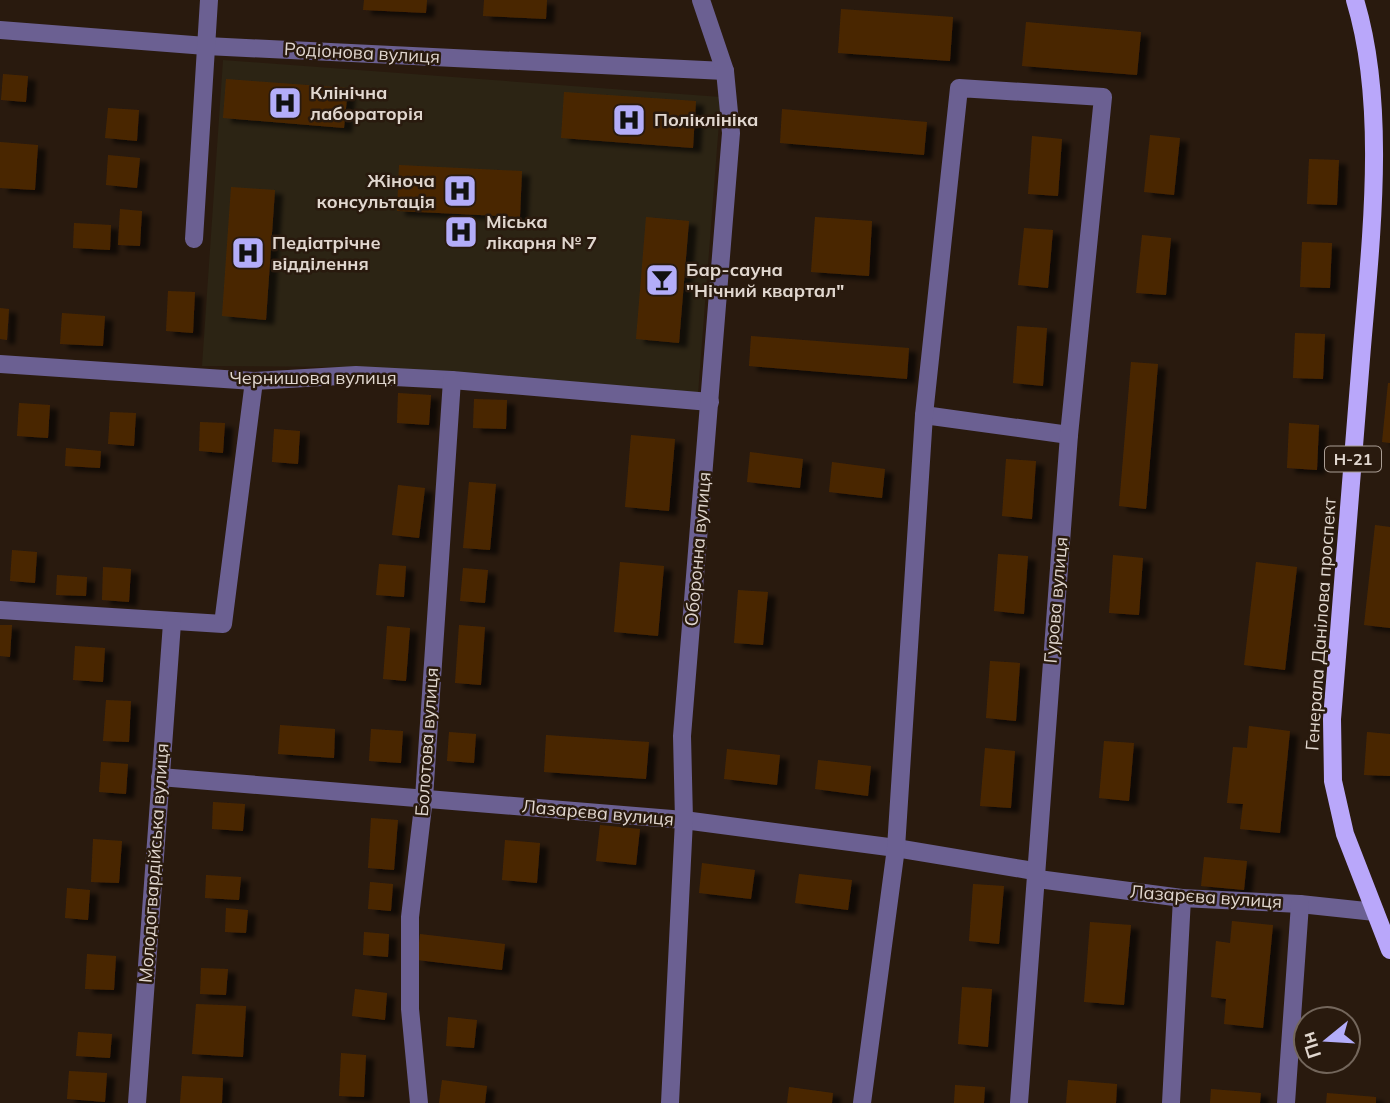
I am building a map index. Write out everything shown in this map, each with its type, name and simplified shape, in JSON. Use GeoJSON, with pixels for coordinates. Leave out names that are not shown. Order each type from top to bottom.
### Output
{"type":"FeatureCollection","features":[{"type":"Feature","properties":{"kind":"main road","name":"Генерала Данілова проспект"},"geometry":{"type":"LineString","coordinates":[[1355,0],[1366,34],[1373,121],[1370,247],[1332,719],[1333,780],[1345,834],[1390,950]]}},
{"type":"Feature","properties":{"kind":"street"},"geometry":{"type":"LineString","coordinates":[[194,239],[209,0]]}},
{"type":"Feature","properties":{"kind":"street","name":"Оборонна вулиця"},"geometry":{"type":"LineString","coordinates":[[670,1103],[684,820],[682,736],[731,133],[725,71],[701,0]]}},
{"type":"Feature","properties":{"kind":"street","name":"Родіонова вулиця"},"geometry":{"type":"LineString","coordinates":[[0,30],[206,46],[725,71]]}},
{"type":"Feature","properties":{"kind":"street","name":"Гурова вулиця"},"geometry":{"type":"LineString","coordinates":[[925,415],[959,88],[1103,97],[1069,435],[1019,1103]]}},
{"type":"Feature","properties":{"kind":"street","name":"Чернишова вулиця"},"geometry":{"type":"LineString","coordinates":[[0,364],[254,381],[356,375],[452,380],[710,402]]}},
{"type":"Feature","properties":{"kind":"street","name":"Болотова вулиця"},"geometry":{"type":"LineString","coordinates":[[419,1103],[410,1009],[410,918],[424,798],[452,380]]}},
{"type":"Feature","properties":{"kind":"street"},"geometry":{"type":"LineString","coordinates":[[0,610],[172,623],[223,624],[254,381]]}},
{"type":"Feature","properties":{"kind":"street"},"geometry":{"type":"LineString","coordinates":[[862,1103],[895,848],[925,415],[1069,435]]}},
{"type":"Feature","properties":{"kind":"street","name":"Молодогвардійська вулиця"},"geometry":{"type":"LineString","coordinates":[[137,1103],[172,623]]}},
{"type":"Feature","properties":{"kind":"street","name":"Лазарєва вулиця"},"geometry":{"type":"LineString","coordinates":[[160,777],[684,820],[895,848],[1036,875],[1182,898],[1300,904],[1375,912]]}},
{"type":"Feature","properties":{"kind":"street"},"geometry":{"type":"LineString","coordinates":[[1171,1103],[1182,898]]}},
{"type":"Feature","properties":{"kind":"street"},"geometry":{"type":"LineString","coordinates":[[1286,1103],[1300,904]]}},
{"type":"Feature","properties":{"kind":"shaded area","name":"Міська лікарня № 7"},"geometry":{"type":"Polygon","coordinates":[[[223,60],[721,97],[698,394],[349,367],[202,366],[223,60]]]}},
{"type":"Feature","properties":{"kind":"building"},"geometry":{"type":"Polygon","coordinates":[[[364,0],[427,0],[426,13],[363,10],[364,0]]]}},
{"type":"Feature","properties":{"kind":"building"},"geometry":{"type":"Polygon","coordinates":[[[484,0],[547,0],[546,19],[483,16],[484,0]]]}},
{"type":"Feature","properties":{"kind":"building"},"geometry":{"type":"Polygon","coordinates":[[[841,9],[953,17],[950,61],[838,53],[841,9]]]}},
{"type":"Feature","properties":{"kind":"building"},"geometry":{"type":"Polygon","coordinates":[[[1026,22],[1141,32],[1137,75],[1022,66],[1026,22]]]}},
{"type":"Feature","properties":{"kind":"building"},"geometry":{"type":"Polygon","coordinates":[[[3,74],[28,76],[26,102],[1,100],[3,74]]]}},
{"type":"Feature","properties":{"kind":"building","name":"Клінічна лабораторія"},"geometry":{"type":"Polygon","coordinates":[[[226,79],[348,88],[344,128],[223,118],[226,79]]]}},
{"type":"Feature","properties":{"kind":"building","name":"Поліклініка"},"geometry":{"type":"Polygon","coordinates":[[[564,92],[696,101],[693,148],[561,138],[564,92]]]}},
{"type":"Feature","properties":{"kind":"building"},"geometry":{"type":"Polygon","coordinates":[[[108,108],[139,110],[137,141],[105,138],[108,108]]]}},
{"type":"Feature","properties":{"kind":"building"},"geometry":{"type":"Polygon","coordinates":[[[782,109],[927,122],[924,155],[780,143],[782,109]]]}},
{"type":"Feature","properties":{"kind":"building"},"geometry":{"type":"Polygon","coordinates":[[[1150,135],[1180,138],[1174,195],[1144,192],[1150,135]]]}},
{"type":"Feature","properties":{"kind":"building"},"geometry":{"type":"Polygon","coordinates":[[[1032,136],[1062,139],[1058,196],[1028,194],[1032,136]]]}},
{"type":"Feature","properties":{"kind":"building"},"geometry":{"type":"Polygon","coordinates":[[[0,142],[38,145],[35,190],[0,188],[0,142]]]}},
{"type":"Feature","properties":{"kind":"building"},"geometry":{"type":"Polygon","coordinates":[[[108,155],[140,158],[137,188],[106,185],[108,155]]]}},
{"type":"Feature","properties":{"kind":"building"},"geometry":{"type":"Polygon","coordinates":[[[1309,159],[1339,160],[1337,205],[1307,204],[1309,159]]]}},
{"type":"Feature","properties":{"kind":"building","name":"Жіноча консультація"},"geometry":{"type":"Polygon","coordinates":[[[399,165],[522,171],[520,217],[397,211],[399,165]]]}},
{"type":"Feature","properties":{"kind":"building","name":"Педіатрічне відділення"},"geometry":{"type":"Polygon","coordinates":[[[231,187],[275,190],[266,320],[222,316],[231,187]]]}},
{"type":"Feature","properties":{"kind":"building"},"geometry":{"type":"Polygon","coordinates":[[[120,209],[142,211],[140,246],[118,245],[120,209]]]}},
{"type":"Feature","properties":{"kind":"building","name":"Бар-сауна \"Нічний квартал\""},"geometry":{"type":"Polygon","coordinates":[[[646,217],[689,221],[679,343],[636,339],[646,217]]]}},
{"type":"Feature","properties":{"kind":"building"},"geometry":{"type":"Polygon","coordinates":[[[815,217],[872,221],[869,276],[811,272],[815,217]]]}},
{"type":"Feature","properties":{"kind":"building"},"geometry":{"type":"Polygon","coordinates":[[[74,223],[111,225],[110,250],[73,248],[74,223]]]}},
{"type":"Feature","properties":{"kind":"building"},"geometry":{"type":"Polygon","coordinates":[[[1024,228],[1053,230],[1048,288],[1018,285],[1024,228]]]}},
{"type":"Feature","properties":{"kind":"building"},"geometry":{"type":"Polygon","coordinates":[[[1142,235],[1171,238],[1166,295],[1136,293],[1142,235]]]}},
{"type":"Feature","properties":{"kind":"building"},"geometry":{"type":"Polygon","coordinates":[[[1302,242],[1332,243],[1330,288],[1300,287],[1302,242]]]}},
{"type":"Feature","properties":{"kind":"building"},"geometry":{"type":"Polygon","coordinates":[[[168,291],[195,292],[193,333],[166,331],[168,291]]]}},
{"type":"Feature","properties":{"kind":"building"},"geometry":{"type":"Polygon","coordinates":[[[0,308],[9,309],[7,340],[0,339],[0,308]]]}},
{"type":"Feature","properties":{"kind":"building"},"geometry":{"type":"Polygon","coordinates":[[[62,313],[105,316],[103,346],[60,344],[62,313]]]}},
{"type":"Feature","properties":{"kind":"building"},"geometry":{"type":"Polygon","coordinates":[[[1017,326],[1047,328],[1043,386],[1013,383],[1017,326]]]}},
{"type":"Feature","properties":{"kind":"building"},"geometry":{"type":"Polygon","coordinates":[[[1295,333],[1325,334],[1323,379],[1293,378],[1295,333]]]}},
{"type":"Feature","properties":{"kind":"building"},"geometry":{"type":"Polygon","coordinates":[[[751,336],[909,348],[907,379],[749,366],[751,336]]]}},
{"type":"Feature","properties":{"kind":"building"},"geometry":{"type":"Polygon","coordinates":[[[1131,362],[1158,364],[1146,509],[1119,506],[1131,362]]]}},
{"type":"Feature","properties":{"kind":"building"},"geometry":{"type":"Polygon","coordinates":[[[1390,383],[1390,443],[1382,442],[1390,383]]]}},
{"type":"Feature","properties":{"kind":"building"},"geometry":{"type":"Polygon","coordinates":[[[398,393],[431,395],[429,425],[397,423],[398,393]]]}},
{"type":"Feature","properties":{"kind":"building"},"geometry":{"type":"Polygon","coordinates":[[[474,399],[507,400],[506,429],[473,428],[474,399]]]}},
{"type":"Feature","properties":{"kind":"building"},"geometry":{"type":"Polygon","coordinates":[[[19,403],[50,405],[48,438],[17,436],[19,403]]]}},
{"type":"Feature","properties":{"kind":"building"},"geometry":{"type":"Polygon","coordinates":[[[110,412],[136,413],[134,446],[108,444],[110,412]]]}},
{"type":"Feature","properties":{"kind":"building"},"geometry":{"type":"Polygon","coordinates":[[[200,422],[225,423],[223,453],[199,451],[200,422]]]}},
{"type":"Feature","properties":{"kind":"building"},"geometry":{"type":"Polygon","coordinates":[[[1289,423],[1319,425],[1317,470],[1287,468],[1289,423]]]}},
{"type":"Feature","properties":{"kind":"building"},"geometry":{"type":"Polygon","coordinates":[[[274,429],[300,431],[298,464],[272,462],[274,429]]]}},
{"type":"Feature","properties":{"kind":"building"},"geometry":{"type":"Polygon","coordinates":[[[631,435],[675,439],[669,511],[625,507],[631,435]]]}},
{"type":"Feature","properties":{"kind":"building"},"geometry":{"type":"Polygon","coordinates":[[[66,448],[101,451],[100,468],[65,466],[66,448]]]}},
{"type":"Feature","properties":{"kind":"building"},"geometry":{"type":"Polygon","coordinates":[[[750,452],[803,459],[800,488],[747,482],[750,452]]]}},
{"type":"Feature","properties":{"kind":"building"},"geometry":{"type":"Polygon","coordinates":[[[1006,459],[1036,461],[1032,519],[1002,516],[1006,459]]]}},
{"type":"Feature","properties":{"kind":"building"},"geometry":{"type":"Polygon","coordinates":[[[832,462],[885,469],[882,498],[829,492],[832,462]]]}},
{"type":"Feature","properties":{"kind":"building"},"geometry":{"type":"Polygon","coordinates":[[[469,482],[496,484],[490,550],[463,548],[469,482]]]}},
{"type":"Feature","properties":{"kind":"building"},"geometry":{"type":"Polygon","coordinates":[[[398,485],[425,488],[419,538],[392,535],[398,485]]]}},
{"type":"Feature","properties":{"kind":"building"},"geometry":{"type":"Polygon","coordinates":[[[1375,525],[1390,527],[1390,628],[1364,625],[1375,525]]]}},
{"type":"Feature","properties":{"kind":"building"},"geometry":{"type":"Polygon","coordinates":[[[12,550],[37,552],[35,583],[10,581],[12,550]]]}},
{"type":"Feature","properties":{"kind":"building"},"geometry":{"type":"Polygon","coordinates":[[[998,554],[1028,556],[1024,614],[994,611],[998,554]]]}},
{"type":"Feature","properties":{"kind":"building"},"geometry":{"type":"Polygon","coordinates":[[[1113,555],[1143,558],[1139,615],[1109,613],[1113,555]]]}},
{"type":"Feature","properties":{"kind":"building"},"geometry":{"type":"Polygon","coordinates":[[[620,562],[664,566],[658,636],[614,632],[620,562]]]}},
{"type":"Feature","properties":{"kind":"building"},"geometry":{"type":"Polygon","coordinates":[[[1256,562],[1297,567],[1285,670],[1244,665],[1256,562]]]}},
{"type":"Feature","properties":{"kind":"building"},"geometry":{"type":"Polygon","coordinates":[[[379,564],[406,566],[404,597],[376,595],[379,564]]]}},
{"type":"Feature","properties":{"kind":"building"},"geometry":{"type":"Polygon","coordinates":[[[103,567],[131,569],[129,602],[102,600],[103,567]]]}},
{"type":"Feature","properties":{"kind":"building"},"geometry":{"type":"Polygon","coordinates":[[[463,568],[488,570],[485,603],[460,601],[463,568]]]}},
{"type":"Feature","properties":{"kind":"building"},"geometry":{"type":"Polygon","coordinates":[[[57,575],[87,577],[86,596],[56,595],[57,575]]]}},
{"type":"Feature","properties":{"kind":"building"},"geometry":{"type":"Polygon","coordinates":[[[738,590],[768,592],[763,645],[734,643],[738,590]]]}},
{"type":"Feature","properties":{"kind":"building"},"geometry":{"type":"Polygon","coordinates":[[[0,625],[12,625],[10,657],[0,656],[0,625]]]}},
{"type":"Feature","properties":{"kind":"building"},"geometry":{"type":"Polygon","coordinates":[[[459,625],[485,627],[481,685],[455,683],[459,625]]]}},
{"type":"Feature","properties":{"kind":"building"},"geometry":{"type":"Polygon","coordinates":[[[387,626],[410,628],[406,681],[383,679],[387,626]]]}},
{"type":"Feature","properties":{"kind":"building"},"geometry":{"type":"Polygon","coordinates":[[[75,646],[105,648],[103,682],[73,680],[75,646]]]}},
{"type":"Feature","properties":{"kind":"building"},"geometry":{"type":"Polygon","coordinates":[[[990,661],[1020,663],[1016,721],[986,718],[990,661]]]}},
{"type":"Feature","properties":{"kind":"building"},"geometry":{"type":"Polygon","coordinates":[[[106,700],[131,701],[129,742],[103,741],[106,700]]]}},
{"type":"Feature","properties":{"kind":"building"},"geometry":{"type":"Polygon","coordinates":[[[280,725],[335,729],[334,758],[278,754],[280,725]]]}},
{"type":"Feature","properties":{"kind":"building"},"geometry":{"type":"Polygon","coordinates":[[[1249,726],[1290,731],[1280,833],[1240,829],[1243,804],[1227,803],[1233,747],[1247,748],[1249,726]]]}},
{"type":"Feature","properties":{"kind":"building"},"geometry":{"type":"Polygon","coordinates":[[[371,729],[403,731],[401,763],[369,761],[371,729]]]}},
{"type":"Feature","properties":{"kind":"building"},"geometry":{"type":"Polygon","coordinates":[[[449,732],[476,734],[474,763],[447,761],[449,732]]]}},
{"type":"Feature","properties":{"kind":"building"},"geometry":{"type":"Polygon","coordinates":[[[1367,732],[1390,734],[1390,776],[1364,775],[1367,732]]]}},
{"type":"Feature","properties":{"kind":"building"},"geometry":{"type":"Polygon","coordinates":[[[546,735],[649,742],[646,779],[544,772],[546,735]]]}},
{"type":"Feature","properties":{"kind":"building"},"geometry":{"type":"Polygon","coordinates":[[[1104,741],[1134,743],[1129,801],[1099,798],[1104,741]]]}},
{"type":"Feature","properties":{"kind":"building"},"geometry":{"type":"Polygon","coordinates":[[[985,748],[1015,751],[1011,808],[980,806],[985,748]]]}},
{"type":"Feature","properties":{"kind":"building"},"geometry":{"type":"Polygon","coordinates":[[[727,749],[780,755],[777,785],[724,779],[727,749]]]}},
{"type":"Feature","properties":{"kind":"building"},"geometry":{"type":"Polygon","coordinates":[[[818,760],[871,766],[868,796],[815,789],[818,760]]]}},
{"type":"Feature","properties":{"kind":"building"},"geometry":{"type":"Polygon","coordinates":[[[101,762],[128,764],[126,794],[99,792],[101,762]]]}},
{"type":"Feature","properties":{"kind":"building"},"geometry":{"type":"Polygon","coordinates":[[[213,802],[245,804],[243,831],[212,829],[213,802]]]}},
{"type":"Feature","properties":{"kind":"building"},"geometry":{"type":"Polygon","coordinates":[[[371,818],[398,820],[394,870],[368,868],[371,818]]]}},
{"type":"Feature","properties":{"kind":"building"},"geometry":{"type":"Polygon","coordinates":[[[600,825],[640,829],[636,865],[596,861],[600,825]]]}},
{"type":"Feature","properties":{"kind":"building"},"geometry":{"type":"Polygon","coordinates":[[[93,839],[122,841],[119,883],[91,882],[93,839]]]}},
{"type":"Feature","properties":{"kind":"building"},"geometry":{"type":"Polygon","coordinates":[[[505,840],[540,843],[537,883],[502,880],[505,840]]]}},
{"type":"Feature","properties":{"kind":"building"},"geometry":{"type":"Polygon","coordinates":[[[1204,857],[1247,861],[1244,890],[1201,886],[1204,857]]]}},
{"type":"Feature","properties":{"kind":"building"},"geometry":{"type":"Polygon","coordinates":[[[702,863],[755,870],[751,899],[699,893],[702,863]]]}},
{"type":"Feature","properties":{"kind":"building"},"geometry":{"type":"Polygon","coordinates":[[[799,874],[852,880],[848,910],[795,903],[799,874]]]}},
{"type":"Feature","properties":{"kind":"building"},"geometry":{"type":"Polygon","coordinates":[[[206,875],[241,877],[239,900],[205,898],[206,875]]]}},
{"type":"Feature","properties":{"kind":"building"},"geometry":{"type":"Polygon","coordinates":[[[370,882],[393,884],[391,911],[368,909],[370,882]]]}},
{"type":"Feature","properties":{"kind":"building"},"geometry":{"type":"Polygon","coordinates":[[[973,884],[1004,886],[999,944],[969,941],[973,884]]]}},
{"type":"Feature","properties":{"kind":"building"},"geometry":{"type":"Polygon","coordinates":[[[67,888],[90,890],[88,920],[65,918],[67,888]]]}},
{"type":"Feature","properties":{"kind":"building"},"geometry":{"type":"Polygon","coordinates":[[[226,908],[248,910],[246,933],[225,932],[226,908]]]}},
{"type":"Feature","properties":{"kind":"building"},"geometry":{"type":"Polygon","coordinates":[[[1232,921],[1273,925],[1263,1028],[1224,1024],[1226,999],[1211,997],[1216,941],[1230,943],[1232,921]]]}},
{"type":"Feature","properties":{"kind":"building"},"geometry":{"type":"Polygon","coordinates":[[[1090,922],[1131,925],[1124,1005],[1084,1002],[1090,922]]]}},
{"type":"Feature","properties":{"kind":"building"},"geometry":{"type":"Polygon","coordinates":[[[364,932],[389,934],[388,957],[363,955],[364,932]]]}},
{"type":"Feature","properties":{"kind":"building"},"geometry":{"type":"Polygon","coordinates":[[[420,934],[505,944],[502,970],[417,960],[420,934]]]}},
{"type":"Feature","properties":{"kind":"building"},"geometry":{"type":"Polygon","coordinates":[[[87,954],[116,956],[114,990],[85,989],[87,954]]]}},
{"type":"Feature","properties":{"kind":"building"},"geometry":{"type":"Polygon","coordinates":[[[201,968],[228,969],[226,995],[200,994],[201,968]]]}},
{"type":"Feature","properties":{"kind":"building"},"geometry":{"type":"Polygon","coordinates":[[[962,987],[992,989],[988,1047],[958,1044],[962,987]]]}},
{"type":"Feature","properties":{"kind":"building"},"geometry":{"type":"Polygon","coordinates":[[[355,989],[387,993],[385,1020],[352,1016],[355,989]]]}},
{"type":"Feature","properties":{"kind":"building"},"geometry":{"type":"Polygon","coordinates":[[[196,1004],[246,1006],[243,1057],[192,1054],[196,1004]]]}},
{"type":"Feature","properties":{"kind":"building"},"geometry":{"type":"Polygon","coordinates":[[[448,1017],[477,1020],[474,1048],[446,1046],[448,1017]]]}},
{"type":"Feature","properties":{"kind":"building"},"geometry":{"type":"Polygon","coordinates":[[[78,1032],[112,1034],[110,1058],[76,1056],[78,1032]]]}},
{"type":"Feature","properties":{"kind":"building"},"geometry":{"type":"Polygon","coordinates":[[[341,1053],[366,1055],[364,1097],[339,1096],[341,1053]]]}},
{"type":"Feature","properties":{"kind":"building"},"geometry":{"type":"Polygon","coordinates":[[[69,1071],[107,1073],[105,1102],[67,1099],[69,1071]]]}},
{"type":"Feature","properties":{"kind":"building"},"geometry":{"type":"Polygon","coordinates":[[[182,1076],[223,1078],[222,1103],[180,1103],[182,1076]]]}},
{"type":"Feature","properties":{"kind":"building"},"geometry":{"type":"Polygon","coordinates":[[[442,1080],[487,1086],[485,1103],[439,1103],[442,1080]]]}},
{"type":"Feature","properties":{"kind":"building"},"geometry":{"type":"Polygon","coordinates":[[[1068,1080],[1117,1084],[1116,1103],[1066,1103],[1068,1080]]]}},
{"type":"Feature","properties":{"kind":"building"},"geometry":{"type":"Polygon","coordinates":[[[955,1085],[985,1087],[984,1103],[954,1103],[955,1085]]]}},
{"type":"Feature","properties":{"kind":"building"},"geometry":{"type":"Polygon","coordinates":[[[789,1087],[833,1093],[832,1103],[787,1103],[789,1087]]]}},
{"type":"Feature","properties":{"kind":"building"},"geometry":{"type":"Polygon","coordinates":[[[1211,1089],[1261,1093],[1260,1103],[1210,1103],[1211,1089]]]}},
{"type":"Feature","properties":{"kind":"building"},"geometry":{"type":"Polygon","coordinates":[[[1327,1093],[1376,1097],[1376,1103],[1326,1103],[1327,1093]]]}},
{"type":"Feature","properties":{"kind":"place","name":"Клінічна лабораторія"},"geometry":{"type":"Point","coordinates":[285,103]}},
{"type":"Feature","properties":{"kind":"place","name":"Поліклініка"},"geometry":{"type":"Point","coordinates":[629,120]}},
{"type":"Feature","properties":{"kind":"place","name":"Жіноча консультація"},"geometry":{"type":"Point","coordinates":[460,191]}},
{"type":"Feature","properties":{"kind":"place","name":"Міська лікарня № 7"},"geometry":{"type":"Point","coordinates":[461,232]}},
{"type":"Feature","properties":{"kind":"place","name":"Педіатрічне відділення"},"geometry":{"type":"Point","coordinates":[248,253]}},
{"type":"Feature","properties":{"kind":"place","name":"Бар-сауна \"Нічний квартал\""},"geometry":{"type":"Point","coordinates":[662,280]}}]}
